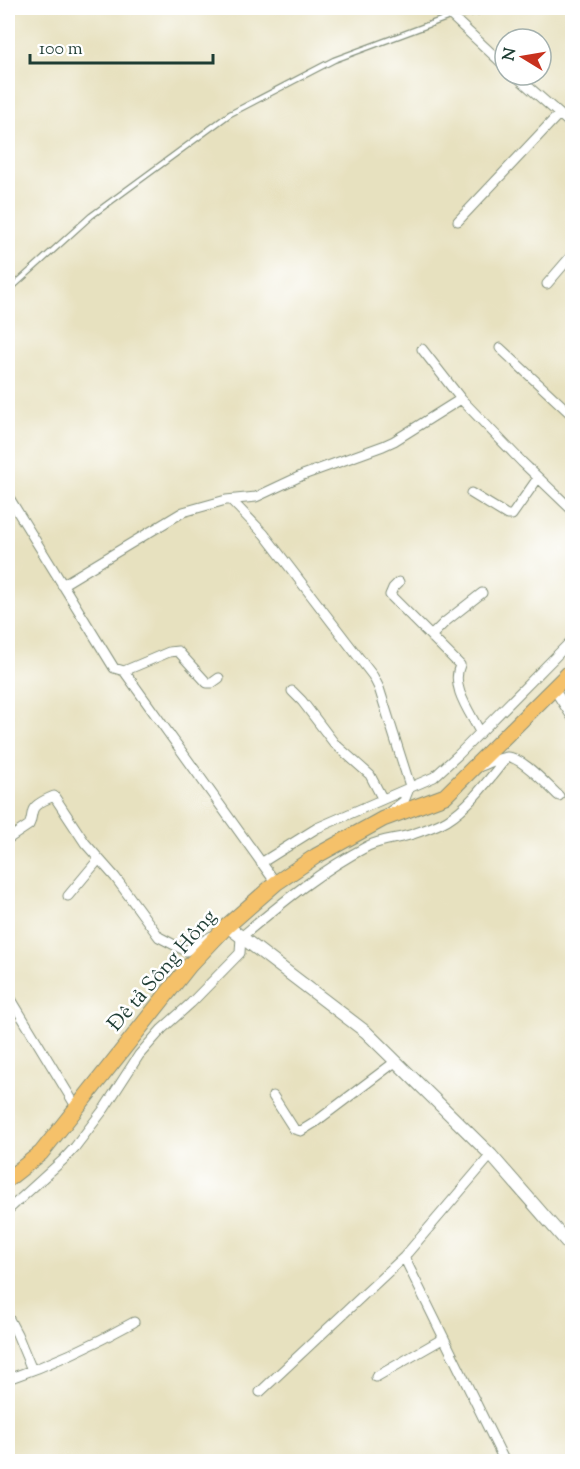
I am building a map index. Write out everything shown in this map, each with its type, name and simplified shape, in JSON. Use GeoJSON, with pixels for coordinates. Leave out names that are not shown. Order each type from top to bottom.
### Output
{"type":"FeatureCollection","features":[{"type":"Feature","properties":{"kind":"main road","name":"Đê tả Sông Hồng"},"geometry":{"type":"LineString","coordinates":[[8,1179],[41,1154],[189,966],[227,926],[276,883],[335,845],[383,819],[445,796],[573,670]]}},
{"type":"Feature","properties":{"kind":"street"},"geometry":{"type":"LineString","coordinates":[[443,8],[493,55]]}},
{"type":"Feature","properties":{"kind":"street"},"geometry":{"type":"LineString","coordinates":[[529,87],[573,125]]}},
{"type":"Feature","properties":{"kind":"street"},"geometry":{"type":"LineString","coordinates":[[458,220],[559,114]]}},
{"type":"Feature","properties":{"kind":"street"},"geometry":{"type":"LineString","coordinates":[[547,284],[573,255]]}},
{"type":"Feature","properties":{"kind":"street"},"geometry":{"type":"LineString","coordinates":[[500,348],[573,415]]}},
{"type":"Feature","properties":{"kind":"street"},"geometry":{"type":"LineString","coordinates":[[422,349],[461,399],[538,478],[573,510]]}},
{"type":"Feature","properties":{"kind":"street"},"geometry":{"type":"LineString","coordinates":[[62,585],[183,512],[231,500],[256,497],[303,475],[394,441],[461,399]]}},
{"type":"Feature","properties":{"kind":"street"},"geometry":{"type":"LineString","coordinates":[[471,493],[507,515],[512,515],[538,478]]}},
{"type":"Feature","properties":{"kind":"street"},"geometry":{"type":"LineString","coordinates":[[8,496],[114,668],[124,671],[276,883]]}},
{"type":"Feature","properties":{"kind":"street"},"geometry":{"type":"LineString","coordinates":[[231,500],[264,534],[373,676],[385,705],[410,786],[404,801],[383,819]]}},
{"type":"Feature","properties":{"kind":"street"},"geometry":{"type":"LineString","coordinates":[[399,582],[393,588],[390,596],[460,664],[456,672],[457,682],[480,732]]}},
{"type":"Feature","properties":{"kind":"street"},"geometry":{"type":"LineString","coordinates":[[431,636],[482,593]]}},
{"type":"Feature","properties":{"kind":"street"},"geometry":{"type":"LineString","coordinates":[[261,863],[317,828],[434,777],[573,640]]}},
{"type":"Feature","properties":{"kind":"street"},"geometry":{"type":"LineString","coordinates":[[124,671],[169,652],[178,651],[207,683],[212,683],[219,678]]}},
{"type":"Feature","properties":{"kind":"street"},"geometry":{"type":"LineString","coordinates":[[554,689],[573,717]]}},
{"type":"Feature","properties":{"kind":"street"},"geometry":{"type":"LineString","coordinates":[[292,691],[302,700],[334,743],[370,776],[382,798]]}},
{"type":"Feature","properties":{"kind":"street"},"geometry":{"type":"LineString","coordinates":[[471,770],[507,757],[516,758],[559,796]]}},
{"type":"Feature","properties":{"kind":"street"},"geometry":{"type":"LineString","coordinates":[[335,845],[369,845],[410,835],[445,821],[476,794],[507,757]]}},
{"type":"Feature","properties":{"kind":"street"},"geometry":{"type":"LineString","coordinates":[[8,839],[29,825],[36,806],[54,796],[85,843],[134,901],[159,937],[186,951],[227,926],[242,937],[366,1032],[491,1155],[571,1245]]}},
{"type":"Feature","properties":{"kind":"street"},"geometry":{"type":"LineString","coordinates":[[8,1210],[75,1147],[104,1109],[139,1055],[162,1029],[240,953],[242,937],[320,873],[369,845]]}},
{"type":"Feature","properties":{"kind":"street"},"geometry":{"type":"LineString","coordinates":[[68,896],[99,859]]}},
{"type":"Feature","properties":{"kind":"street"},"geometry":{"type":"LineString","coordinates":[[8,994],[77,1108]]}},
{"type":"Feature","properties":{"kind":"street"},"geometry":{"type":"LineString","coordinates":[[273,1096],[294,1129],[301,1131],[395,1062]]}},
{"type":"Feature","properties":{"kind":"street"},"geometry":{"type":"LineString","coordinates":[[260,1392],[404,1257],[491,1155]]}},
{"type":"Feature","properties":{"kind":"street"},"geometry":{"type":"LineString","coordinates":[[404,1257],[505,1461]]}},
{"type":"Feature","properties":{"kind":"street"},"geometry":{"type":"LineString","coordinates":[[8,1317],[32,1371]]}},
{"type":"Feature","properties":{"kind":"street"},"geometry":{"type":"LineString","coordinates":[[8,1379],[79,1351],[134,1323]]}},
{"type":"Feature","properties":{"kind":"street"},"geometry":{"type":"LineString","coordinates":[[376,1377],[444,1338]]}},
{"type":"Feature","properties":{"kind":"lane"},"geometry":{"type":"LineString","coordinates":[[8,291],[91,216],[230,114],[334,60],[452,16],[501,8]]}}]}
